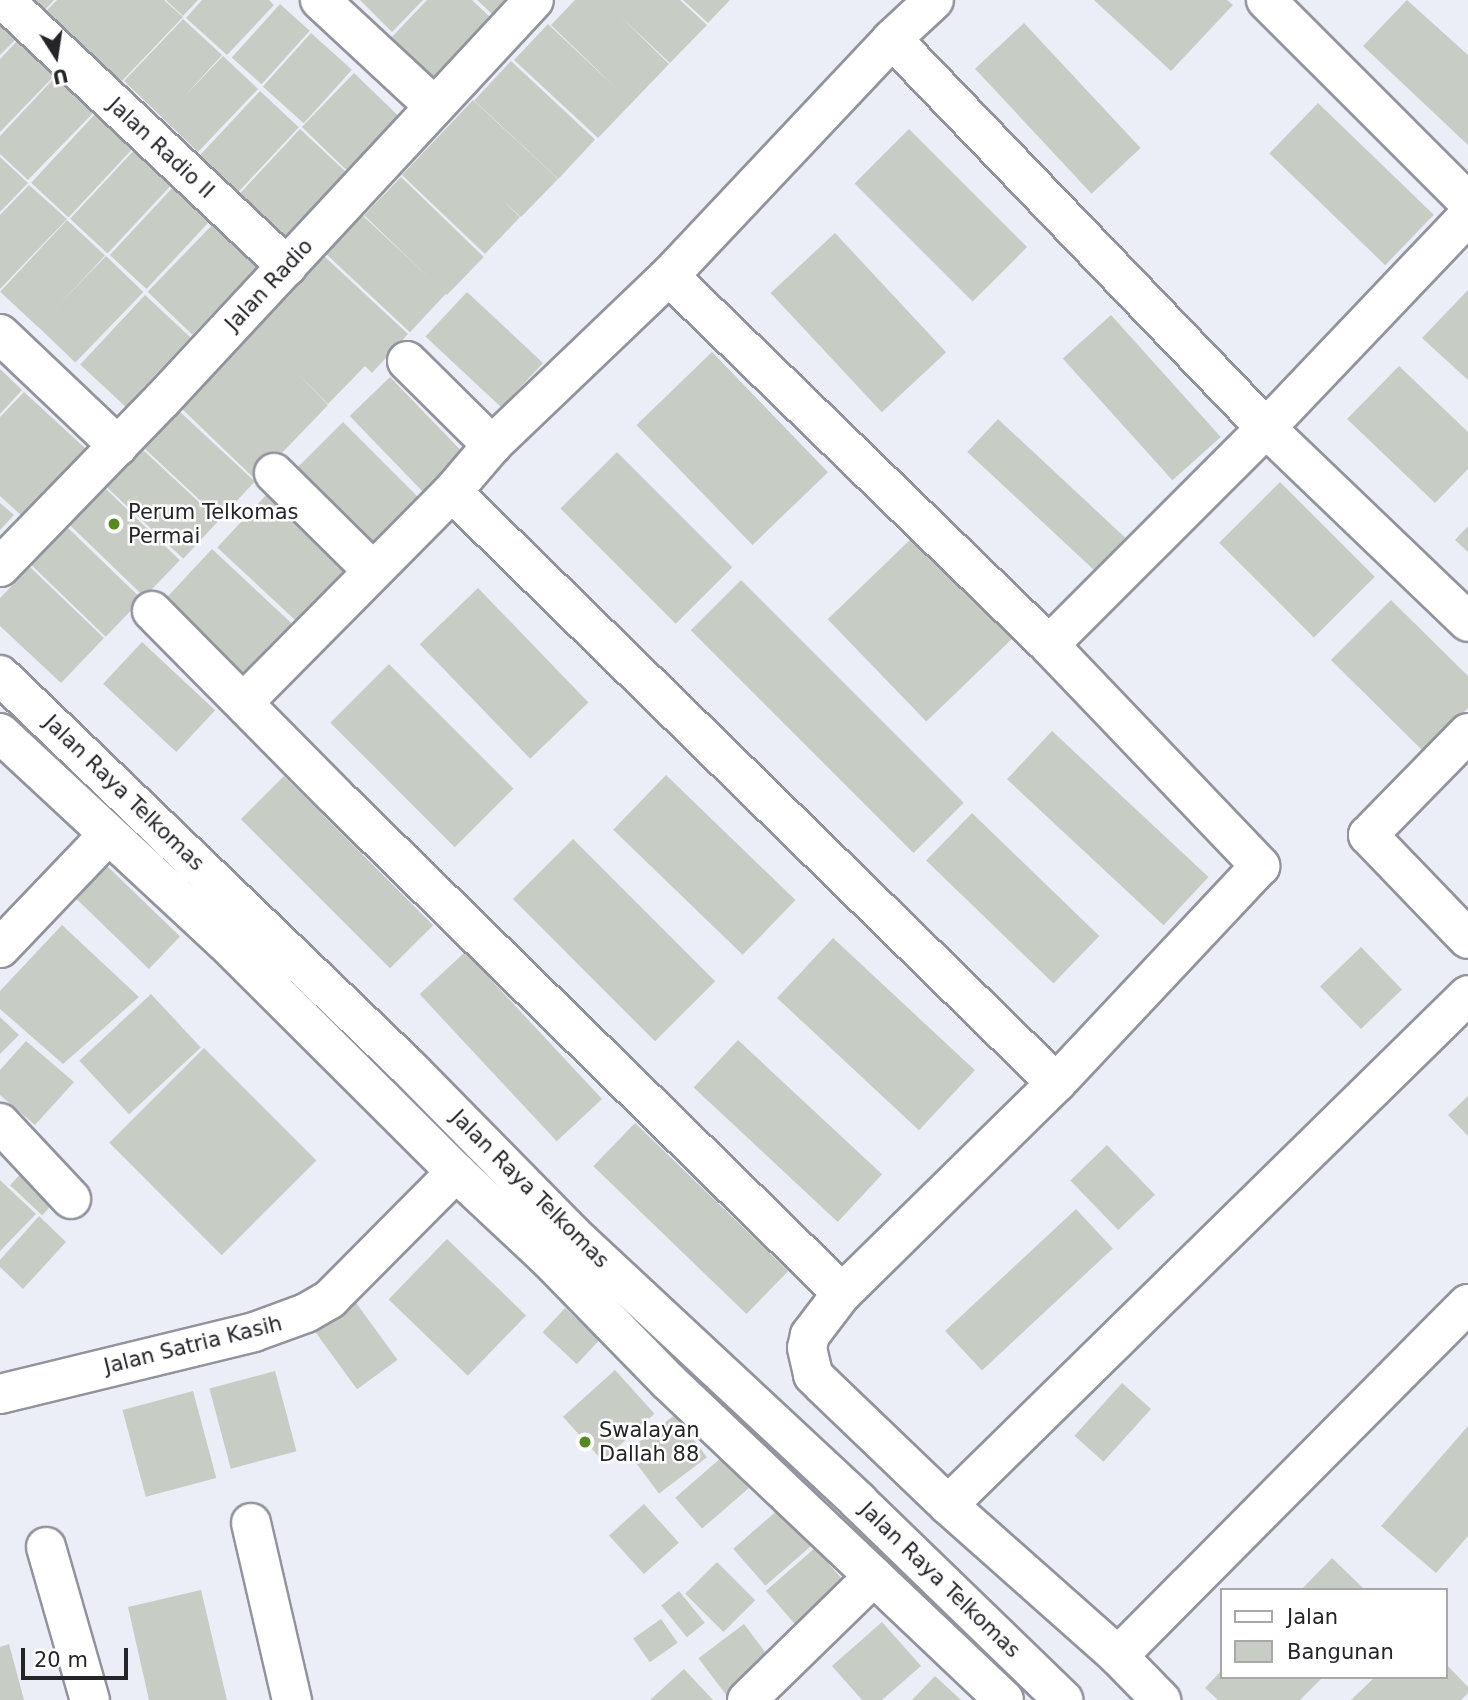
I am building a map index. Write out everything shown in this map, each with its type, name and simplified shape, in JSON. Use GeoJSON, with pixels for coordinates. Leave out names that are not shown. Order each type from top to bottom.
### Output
{"type":"FeatureCollection","features":[{"type":"Feature","properties":{"kind":"street","name":"Jalan Radio II"},"geometry":{"type":"LineString","coordinates":[[4,0],[287,267]]}},
{"type":"Feature","properties":{"kind":"street"},"geometry":{"type":"LineString","coordinates":[[320,0],[434,106]]}},
{"type":"Feature","properties":{"kind":"street","name":"Jalan Radio"},"geometry":{"type":"LineString","coordinates":[[0,567],[287,267],[534,0]]}},
{"type":"Feature","properties":{"kind":"street"},"geometry":{"type":"LineString","coordinates":[[243,702],[372,570],[453,492],[492,445],[669,276],[892,39],[934,0]]}},
{"type":"Feature","properties":{"kind":"street"},"geometry":{"type":"LineString","coordinates":[[1266,0],[1468,202]]}},
{"type":"Feature","properties":{"kind":"street"},"geometry":{"type":"LineString","coordinates":[[892,39],[1266,428],[1468,622]]}},
{"type":"Feature","properties":{"kind":"street"},"geometry":{"type":"LineString","coordinates":[[1049,645],[1266,428],[1468,216]]}},
{"type":"Feature","properties":{"kind":"street"},"geometry":{"type":"LineString","coordinates":[[669,276],[1049,645],[1260,866],[1056,1083],[842,1293],[810,1335],[807,1348],[813,1375],[948,1505],[1118,1656],[1161,1700]]}},
{"type":"Feature","properties":{"kind":"street"},"geometry":{"type":"LineString","coordinates":[[0,334],[118,446]]}},
{"type":"Feature","properties":{"kind":"street"},"geometry":{"type":"LineString","coordinates":[[407,361],[492,445]]}},
{"type":"Feature","properties":{"kind":"street"},"geometry":{"type":"LineString","coordinates":[[274,473],[372,570]]}},
{"type":"Feature","properties":{"kind":"street"},"geometry":{"type":"LineString","coordinates":[[453,492],[1056,1083]]}},
{"type":"Feature","properties":{"kind":"street"},"geometry":{"type":"LineString","coordinates":[[152,611],[842,1293]]}},
{"type":"Feature","properties":{"kind":"street","name":"Jalan Raya Telkomas"},"geometry":{"type":"LineString","coordinates":[[0,675],[411,1069],[559,1245],[668,1381],[1004,1700]]}},
{"type":"Feature","properties":{"kind":"street","name":"Jalan Raya Telkomas"},"geometry":{"type":"LineString","coordinates":[[0,733],[225,942],[456,1172],[559,1245],[858,1501],[1063,1700]]}},
{"type":"Feature","properties":{"kind":"street"},"geometry":{"type":"LineString","coordinates":[[1468,733],[1368,835],[1468,939]]}},
{"type":"Feature","properties":{"kind":"street"},"geometry":{"type":"LineString","coordinates":[[0,948],[108,835]]}},
{"type":"Feature","properties":{"kind":"street"},"geometry":{"type":"LineString","coordinates":[[225,942],[252,915]]}},
{"type":"Feature","properties":{"kind":"street"},"geometry":{"type":"LineString","coordinates":[[948,1505],[1468,995]]}},
{"type":"Feature","properties":{"kind":"street"},"geometry":{"type":"LineString","coordinates":[[0,1123],[71,1199]]}},
{"type":"Feature","properties":{"kind":"street","name":"Jalan Satria Kasih"},"geometry":{"type":"LineString","coordinates":[[0,1394],[254,1332],[306,1313],[330,1299],[456,1172]]}},
{"type":"Feature","properties":{"kind":"street"},"geometry":{"type":"LineString","coordinates":[[1118,1656],[1468,1304]]}},
{"type":"Feature","properties":{"kind":"street"},"geometry":{"type":"LineString","coordinates":[[251,1523],[292,1700]]}},
{"type":"Feature","properties":{"kind":"street"},"geometry":{"type":"LineString","coordinates":[[46,1547],[90,1700]]}},
{"type":"Feature","properties":{"kind":"street"},"geometry":{"type":"LineString","coordinates":[[747,1700],[874,1576]]}},
{"type":"Feature","properties":{"kind":"building"},"geometry":{"type":"Polygon","coordinates":[[[32,0],[54,0],[44,11],[32,0]]]}},
{"type":"Feature","properties":{"kind":"building"},"geometry":{"type":"Polygon","coordinates":[[[57,0],[164,0],[183,17],[122,81],[45,12],[57,0]]]}},
{"type":"Feature","properties":{"kind":"building"},"geometry":{"type":"Polygon","coordinates":[[[166,0],[198,0],[183,16],[166,0]]]}},
{"type":"Feature","properties":{"kind":"building"},"geometry":{"type":"Polygon","coordinates":[[[202,0],[269,0],[274,5],[227,55],[186,18],[202,0]]]}},
{"type":"Feature","properties":{"kind":"building"},"geometry":{"type":"Polygon","coordinates":[[[360,0],[423,0],[392,32],[360,0]]]}},
{"type":"Feature","properties":{"kind":"building"},"geometry":{"type":"Polygon","coordinates":[[[427,0],[472,0],[490,17],[433,77],[391,38],[427,0]]]}},
{"type":"Feature","properties":{"kind":"building"},"geometry":{"type":"Polygon","coordinates":[[[477,0],[507,0],[493,15],[477,0]]]}},
{"type":"Feature","properties":{"kind":"building"},"geometry":{"type":"Polygon","coordinates":[[[575,0],[680,0],[707,25],[670,63],[620,16],[669,64],[598,138],[514,60],[548,24],[618,90],[551,25],[575,0]]]}},
{"type":"Feature","properties":{"kind":"building"},"geometry":{"type":"Polygon","coordinates":[[[683,0],[730,0],[708,23],[683,0]]]}},
{"type":"Feature","properties":{"kind":"building"},"geometry":{"type":"Polygon","coordinates":[[[1094,0],[1227,0],[1233,5],[1171,71],[1094,0]]]}},
{"type":"Feature","properties":{"kind":"building"},"geometry":{"type":"Polygon","coordinates":[[[1407,0],[1468,55],[1468,145],[1363,46],[1407,0]]]}},
{"type":"Feature","properties":{"kind":"building"},"geometry":{"type":"Polygon","coordinates":[[[280,4],[310,31],[262,84],[232,58],[280,4]]]}},
{"type":"Feature","properties":{"kind":"building"},"geometry":{"type":"Polygon","coordinates":[[[183,19],[222,55],[182,99],[223,56],[258,89],[198,152],[124,81],[183,19]]]}},
{"type":"Feature","properties":{"kind":"building"},"geometry":{"type":"Polygon","coordinates":[[[0,22],[17,38],[0,55],[0,22]]]}},
{"type":"Feature","properties":{"kind":"building"},"geometry":{"type":"Polygon","coordinates":[[[1024,23],[1141,148],[1092,194],[975,69],[1024,23]]]}},
{"type":"Feature","properties":{"kind":"building"},"geometry":{"type":"Polygon","coordinates":[[[311,33],[352,70],[304,123],[263,87],[311,33]]]}},
{"type":"Feature","properties":{"kind":"building"},"geometry":{"type":"Polygon","coordinates":[[[19,39],[56,74],[0,132],[0,59],[19,39]]]}},
{"type":"Feature","properties":{"kind":"building"},"geometry":{"type":"Polygon","coordinates":[[[511,61],[595,139],[558,179],[474,100],[511,61]]]}},
{"type":"Feature","properties":{"kind":"building"},"geometry":{"type":"Polygon","coordinates":[[[354,73],[400,117],[348,171],[302,127],[354,73]]]}},
{"type":"Feature","properties":{"kind":"building"},"geometry":{"type":"Polygon","coordinates":[[[58,74],[96,110],[28,180],[0,154],[0,136],[58,74]]]}},
{"type":"Feature","properties":{"kind":"building"},"geometry":{"type":"Polygon","coordinates":[[[260,91],[299,127],[239,192],[200,155],[260,91]]]}},
{"type":"Feature","properties":{"kind":"building"},"geometry":{"type":"Polygon","coordinates":[[[473,100],[558,179],[521,217],[503,200],[520,217],[485,254],[402,175],[473,100]]]}},
{"type":"Feature","properties":{"kind":"building"},"geometry":{"type":"Polygon","coordinates":[[[1318,103],[1434,215],[1385,265],[1269,153],[1318,103]]]}},
{"type":"Feature","properties":{"kind":"building"},"geometry":{"type":"Polygon","coordinates":[[[98,111],[135,146],[68,217],[31,183],[98,111]]]}},
{"type":"Feature","properties":{"kind":"building"},"geometry":{"type":"Polygon","coordinates":[[[300,129],[346,172],[286,236],[240,193],[300,129]]]}},
{"type":"Feature","properties":{"kind":"building"},"geometry":{"type":"Polygon","coordinates":[[[909,129],[1027,247],[973,302],[855,183],[909,129]]]}},
{"type":"Feature","properties":{"kind":"building"},"geometry":{"type":"Polygon","coordinates":[[[137,147],[174,182],[107,253],[70,219],[137,147]]]}},
{"type":"Feature","properties":{"kind":"building"},"geometry":{"type":"Polygon","coordinates":[[[0,157],[28,183],[0,212],[0,157]]]}},
{"type":"Feature","properties":{"kind":"building"},"geometry":{"type":"Polygon","coordinates":[[[401,177],[484,257],[447,295],[364,215],[401,177]]]}},
{"type":"Feature","properties":{"kind":"building"},"geometry":{"type":"Polygon","coordinates":[[[176,184],[213,218],[146,289],[110,255],[176,184]]]}},
{"type":"Feature","properties":{"kind":"building"},"geometry":{"type":"Polygon","coordinates":[[[29,185],[67,219],[0,289],[0,215],[29,185]]]}},
{"type":"Feature","properties":{"kind":"building"},"geometry":{"type":"Polygon","coordinates":[[[362,215],[446,293],[410,332],[326,254],[362,215]]]}},
{"type":"Feature","properties":{"kind":"building"},"geometry":{"type":"Polygon","coordinates":[[[67,220],[105,255],[38,327],[0,292],[67,220]]]}},
{"type":"Feature","properties":{"kind":"building"},"geometry":{"type":"Polygon","coordinates":[[[215,222],[260,265],[192,335],[148,292],[215,222]]]}},
{"type":"Feature","properties":{"kind":"building"},"geometry":{"type":"Polygon","coordinates":[[[835,233],[946,352],[882,412],[771,293],[835,233]]]}},
{"type":"Feature","properties":{"kind":"building"},"geometry":{"type":"Polygon","coordinates":[[[106,256],[143,292],[75,363],[38,326],[106,256]]]}},
{"type":"Feature","properties":{"kind":"building"},"geometry":{"type":"Polygon","coordinates":[[[324,256],[408,334],[372,373],[365,366],[328,404],[298,374],[328,405],[256,480],[180,407],[324,256]]]}},
{"type":"Feature","properties":{"kind":"building"},"geometry":{"type":"Polygon","coordinates":[[[1468,290],[1468,380],[1422,338],[1468,290]]]}},
{"type":"Feature","properties":{"kind":"building"},"geometry":{"type":"Polygon","coordinates":[[[467,292],[543,363],[501,408],[425,337],[467,292]]]}},
{"type":"Feature","properties":{"kind":"building"},"geometry":{"type":"Polygon","coordinates":[[[145,295],[190,337],[126,407],[80,364],[145,295]]]}},
{"type":"Feature","properties":{"kind":"building"},"geometry":{"type":"Polygon","coordinates":[[[1111,315],[1221,437],[1172,480],[1063,358],[1111,315]]]}},
{"type":"Feature","properties":{"kind":"building"},"geometry":{"type":"Polygon","coordinates":[[[712,352],[828,472],[752,545],[636,425],[712,352]]]}},
{"type":"Feature","properties":{"kind":"building"},"geometry":{"type":"Polygon","coordinates":[[[1399,366],[1468,432],[1468,469],[1435,503],[1347,419],[1399,366]]]}},
{"type":"Feature","properties":{"kind":"building"},"geometry":{"type":"Polygon","coordinates":[[[0,369],[22,390],[0,414],[0,369]]]}},
{"type":"Feature","properties":{"kind":"building"},"geometry":{"type":"Polygon","coordinates":[[[390,377],[464,453],[423,492],[350,416],[390,377]]]}},
{"type":"Feature","properties":{"kind":"building"},"geometry":{"type":"Polygon","coordinates":[[[24,392],[86,449],[23,517],[0,496],[0,417],[24,392]]]}},
{"type":"Feature","properties":{"kind":"building"},"geometry":{"type":"Polygon","coordinates":[[[178,410],[255,482],[220,519],[143,447],[178,410]]]}},
{"type":"Feature","properties":{"kind":"building"},"geometry":{"type":"Polygon","coordinates":[[[998,419],[1125,538],[1095,571],[967,452],[998,419]]]}},
{"type":"Feature","properties":{"kind":"building"},"geometry":{"type":"Polygon","coordinates":[[[343,422],[422,501],[377,546],[298,467],[343,422]]]}},
{"type":"Feature","properties":{"kind":"building"},"geometry":{"type":"Polygon","coordinates":[[[142,449],[219,521],[183,559],[107,487],[142,449]]]}},
{"type":"Feature","properties":{"kind":"building"},"geometry":{"type":"Polygon","coordinates":[[[617,452],[732,567],[676,624],[560,509],[617,452]]]}},
{"type":"Feature","properties":{"kind":"building"},"geometry":{"type":"Polygon","coordinates":[[[1280,482],[1375,577],[1314,638],[1219,543],[1280,482]]]}},
{"type":"Feature","properties":{"kind":"building"},"geometry":{"type":"Polygon","coordinates":[[[105,488],[180,560],[144,597],[70,525],[105,488]]]}},
{"type":"Feature","properties":{"kind":"building"},"geometry":{"type":"Polygon","coordinates":[[[267,494],[349,570],[299,624],[217,547],[267,494]]]}},
{"type":"Feature","properties":{"kind":"building"},"geometry":{"type":"Polygon","coordinates":[[[0,503],[14,515],[0,530],[0,503]]]}},
{"type":"Feature","properties":{"kind":"building"},"geometry":{"type":"Polygon","coordinates":[[[1468,526],[1468,552],[1455,540],[1468,526]]]}},
{"type":"Feature","properties":{"kind":"building"},"geometry":{"type":"Polygon","coordinates":[[[67,527],[142,599],[106,637],[31,564],[67,527]]]}},
{"type":"Feature","properties":{"kind":"building"},"geometry":{"type":"Polygon","coordinates":[[[914,536],[1013,638],[926,722],[828,619],[914,536]]]}},
{"type":"Feature","properties":{"kind":"building"},"geometry":{"type":"Polygon","coordinates":[[[212,549],[294,625],[246,677],[164,600],[212,549]]]}},
{"type":"Feature","properties":{"kind":"building"},"geometry":{"type":"Polygon","coordinates":[[[30,567],[104,638],[61,683],[0,626],[0,598],[30,567]]]}},
{"type":"Feature","properties":{"kind":"building"},"geometry":{"type":"Polygon","coordinates":[[[741,580],[964,803],[914,853],[691,630],[741,580]]]}},
{"type":"Feature","properties":{"kind":"building"},"geometry":{"type":"Polygon","coordinates":[[[478,588],[588,702],[530,759],[420,644],[478,588]]]}},
{"type":"Feature","properties":{"kind":"building"},"geometry":{"type":"Polygon","coordinates":[[[1391,600],[1468,676],[1468,708],[1424,752],[1331,660],[1391,600]]]}},
{"type":"Feature","properties":{"kind":"building"},"geometry":{"type":"Polygon","coordinates":[[[142,642],[215,710],[176,752],[103,684],[142,642]]]}},
{"type":"Feature","properties":{"kind":"building"},"geometry":{"type":"Polygon","coordinates":[[[389,664],[513,788],[455,847],[330,723],[389,664]]]}},
{"type":"Feature","properties":{"kind":"building"},"geometry":{"type":"Polygon","coordinates":[[[1052,731],[1209,877],[1163,925],[1007,779],[1052,731]]]}},
{"type":"Feature","properties":{"kind":"building"},"geometry":{"type":"Polygon","coordinates":[[[666,775],[795,900],[743,955],[613,830],[666,775]]]}},
{"type":"Feature","properties":{"kind":"building"},"geometry":{"type":"Polygon","coordinates":[[[284,776],[433,925],[390,968],[241,819],[284,776]]]}},
{"type":"Feature","properties":{"kind":"building"},"geometry":{"type":"Polygon","coordinates":[[[972,813],[1099,936],[1053,983],[926,860],[972,813]]]}},
{"type":"Feature","properties":{"kind":"building"},"geometry":{"type":"Polygon","coordinates":[[[573,839],[715,981],[655,1041],[513,899],[573,839]]]}},
{"type":"Feature","properties":{"kind":"building"},"geometry":{"type":"Polygon","coordinates":[[[106,865],[180,937],[149,969],[75,897],[106,865]]]}},
{"type":"Feature","properties":{"kind":"building"},"geometry":{"type":"Polygon","coordinates":[[[62,925],[139,997],[63,1064],[0,1009],[0,991],[62,925]]]}},
{"type":"Feature","properties":{"kind":"building"},"geometry":{"type":"Polygon","coordinates":[[[833,938],[975,1070],[919,1130],[777,998],[833,938]]]}},
{"type":"Feature","properties":{"kind":"building"},"geometry":{"type":"Polygon","coordinates":[[[1361,947],[1402,989],[1361,1029],[1320,987],[1361,947]]]}},
{"type":"Feature","properties":{"kind":"building"},"geometry":{"type":"Polygon","coordinates":[[[465,952],[602,1099],[557,1141],[420,994],[465,952]]]}},
{"type":"Feature","properties":{"kind":"building"},"geometry":{"type":"Polygon","coordinates":[[[151,994],[201,1047],[129,1114],[79,1061],[151,994]]]}},
{"type":"Feature","properties":{"kind":"building"},"geometry":{"type":"Polygon","coordinates":[[[0,1017],[19,1035],[0,1054],[0,1017]]]}},
{"type":"Feature","properties":{"kind":"building"},"geometry":{"type":"Polygon","coordinates":[[[738,1040],[882,1174],[838,1222],[694,1088],[738,1040]]]}},
{"type":"Feature","properties":{"kind":"building"},"geometry":{"type":"Polygon","coordinates":[[[26,1041],[74,1082],[35,1125],[0,1095],[0,1070],[26,1041]]]}},
{"type":"Feature","properties":{"kind":"building"},"geometry":{"type":"Polygon","coordinates":[[[204,1048],[316,1160],[222,1255],[109,1143],[204,1048]]]}},
{"type":"Feature","properties":{"kind":"building"},"geometry":{"type":"Polygon","coordinates":[[[1468,1096],[1468,1136],[1448,1115],[1468,1096]]]}},
{"type":"Feature","properties":{"kind":"building"},"geometry":{"type":"Polygon","coordinates":[[[635,1123],[788,1271],[747,1314],[593,1166],[635,1123]]]}},
{"type":"Feature","properties":{"kind":"building"},"geometry":{"type":"Polygon","coordinates":[[[1107,1145],[1155,1195],[1118,1230],[1070,1180],[1107,1145]]]}},
{"type":"Feature","properties":{"kind":"building"},"geometry":{"type":"Polygon","coordinates":[[[27,1167],[59,1197],[42,1215],[10,1185],[27,1167]]]}},
{"type":"Feature","properties":{"kind":"building"},"geometry":{"type":"Polygon","coordinates":[[[0,1180],[36,1214],[0,1251],[0,1180]]]}},
{"type":"Feature","properties":{"kind":"building"},"geometry":{"type":"Polygon","coordinates":[[[1076,1209],[1113,1248],[982,1371],[945,1331],[1076,1209]]]}},
{"type":"Feature","properties":{"kind":"building"},"geometry":{"type":"Polygon","coordinates":[[[39,1216],[66,1242],[23,1289],[0,1267],[0,1260],[39,1216]]]}},
{"type":"Feature","properties":{"kind":"building"},"geometry":{"type":"Polygon","coordinates":[[[447,1239],[526,1315],[468,1376],[389,1299],[447,1239]]]}},
{"type":"Feature","properties":{"kind":"building"},"geometry":{"type":"Polygon","coordinates":[[[354,1300],[397,1360],[357,1389],[314,1329],[354,1300]]]}},
{"type":"Feature","properties":{"kind":"building"},"geometry":{"type":"Polygon","coordinates":[[[565,1308],[599,1340],[577,1364],[542,1332],[565,1308]]]}},
{"type":"Feature","properties":{"kind":"building"},"geometry":{"type":"Polygon","coordinates":[[[615,1370],[654,1414],[602,1461],[563,1417],[615,1370]]]}},
{"type":"Feature","properties":{"kind":"building"},"geometry":{"type":"Polygon","coordinates":[[[275,1371],[296,1451],[231,1469],[209,1389],[275,1371]]]}},
{"type":"Feature","properties":{"kind":"building"},"geometry":{"type":"Polygon","coordinates":[[[1122,1383],[1151,1409],[1103,1462],[1074,1436],[1122,1383]]]}},
{"type":"Feature","properties":{"kind":"building"},"geometry":{"type":"Polygon","coordinates":[[[193,1391],[216,1478],[146,1497],[122,1410],[193,1391]]]}},
{"type":"Feature","properties":{"kind":"building"},"geometry":{"type":"Polygon","coordinates":[[[675,1415],[707,1457],[659,1493],[627,1451],[675,1415]]]}},
{"type":"Feature","properties":{"kind":"building"},"geometry":{"type":"Polygon","coordinates":[[[1468,1426],[1468,1536],[1436,1573],[1381,1526],[1468,1426]]]}},
{"type":"Feature","properties":{"kind":"building"},"geometry":{"type":"Polygon","coordinates":[[[722,1457],[749,1488],[702,1529],[675,1498],[722,1457]]]}},
{"type":"Feature","properties":{"kind":"building"},"geometry":{"type":"Polygon","coordinates":[[[644,1504],[679,1543],[644,1574],[609,1535],[644,1504]]]}},
{"type":"Feature","properties":{"kind":"building"},"geometry":{"type":"Polygon","coordinates":[[[780,1508],[812,1545],[765,1586],[733,1549],[780,1508]]]}},
{"type":"Feature","properties":{"kind":"building"},"geometry":{"type":"Polygon","coordinates":[[[815,1548],[851,1590],[802,1632],[766,1591],[815,1548]]]}},
{"type":"Feature","properties":{"kind":"building"},"geometry":{"type":"Polygon","coordinates":[[[1332,1558],[1363,1588],[1303,1588],[1332,1558]]]}},
{"type":"Feature","properties":{"kind":"building"},"geometry":{"type":"Polygon","coordinates":[[[717,1562],[755,1600],[723,1632],[685,1594],[717,1562]]]}},
{"type":"Feature","properties":{"kind":"building"},"geometry":{"type":"Polygon","coordinates":[[[201,1590],[227,1700],[149,1700],[128,1607],[201,1590]]]}},
{"type":"Feature","properties":{"kind":"building"},"geometry":{"type":"Polygon","coordinates":[[[679,1591],[705,1623],[687,1637],[661,1605],[679,1591]]]}},
{"type":"Feature","properties":{"kind":"building"},"geometry":{"type":"Polygon","coordinates":[[[661,1619],[678,1643],[650,1662],[633,1639],[661,1619]]]}},
{"type":"Feature","properties":{"kind":"building"},"geometry":{"type":"Polygon","coordinates":[[[882,1622],[921,1666],[882,1700],[862,1700],[832,1666],[882,1622]]]}},
{"type":"Feature","properties":{"kind":"building"},"geometry":{"type":"Polygon","coordinates":[[[744,1624],[775,1665],[729,1699],[698,1658],[744,1624]]]}},
{"type":"Feature","properties":{"kind":"building"},"geometry":{"type":"Polygon","coordinates":[[[9,1644],[24,1700],[0,1700],[0,1647],[9,1644]]]}},
{"type":"Feature","properties":{"kind":"building"},"geometry":{"type":"Polygon","coordinates":[[[1447,1665],[1468,1687],[1468,1693],[1461,1700],[1351,1700],[1373,1679],[1447,1679],[1447,1665]]]}},
{"type":"Feature","properties":{"kind":"building"},"geometry":{"type":"Polygon","coordinates":[[[684,1669],[713,1700],[650,1700],[684,1669]]]}},
{"type":"Feature","properties":{"kind":"building"},"geometry":{"type":"Polygon","coordinates":[[[1220,1672],[1220,1679],[1321,1679],[1300,1700],[1218,1700],[1205,1688],[1220,1672]]]}},
{"type":"Feature","properties":{"kind":"building"},"geometry":{"type":"Polygon","coordinates":[[[935,1676],[961,1700],[912,1700],[935,1676]]]}},
{"type":"Feature","properties":{"kind":"place","name":"Perum Telkomas Permai"},"geometry":{"type":"Point","coordinates":[114,524]}},
{"type":"Feature","properties":{"kind":"place","name":"Swalayan Dallah 88"},"geometry":{"type":"Point","coordinates":[585,1442]}}]}
